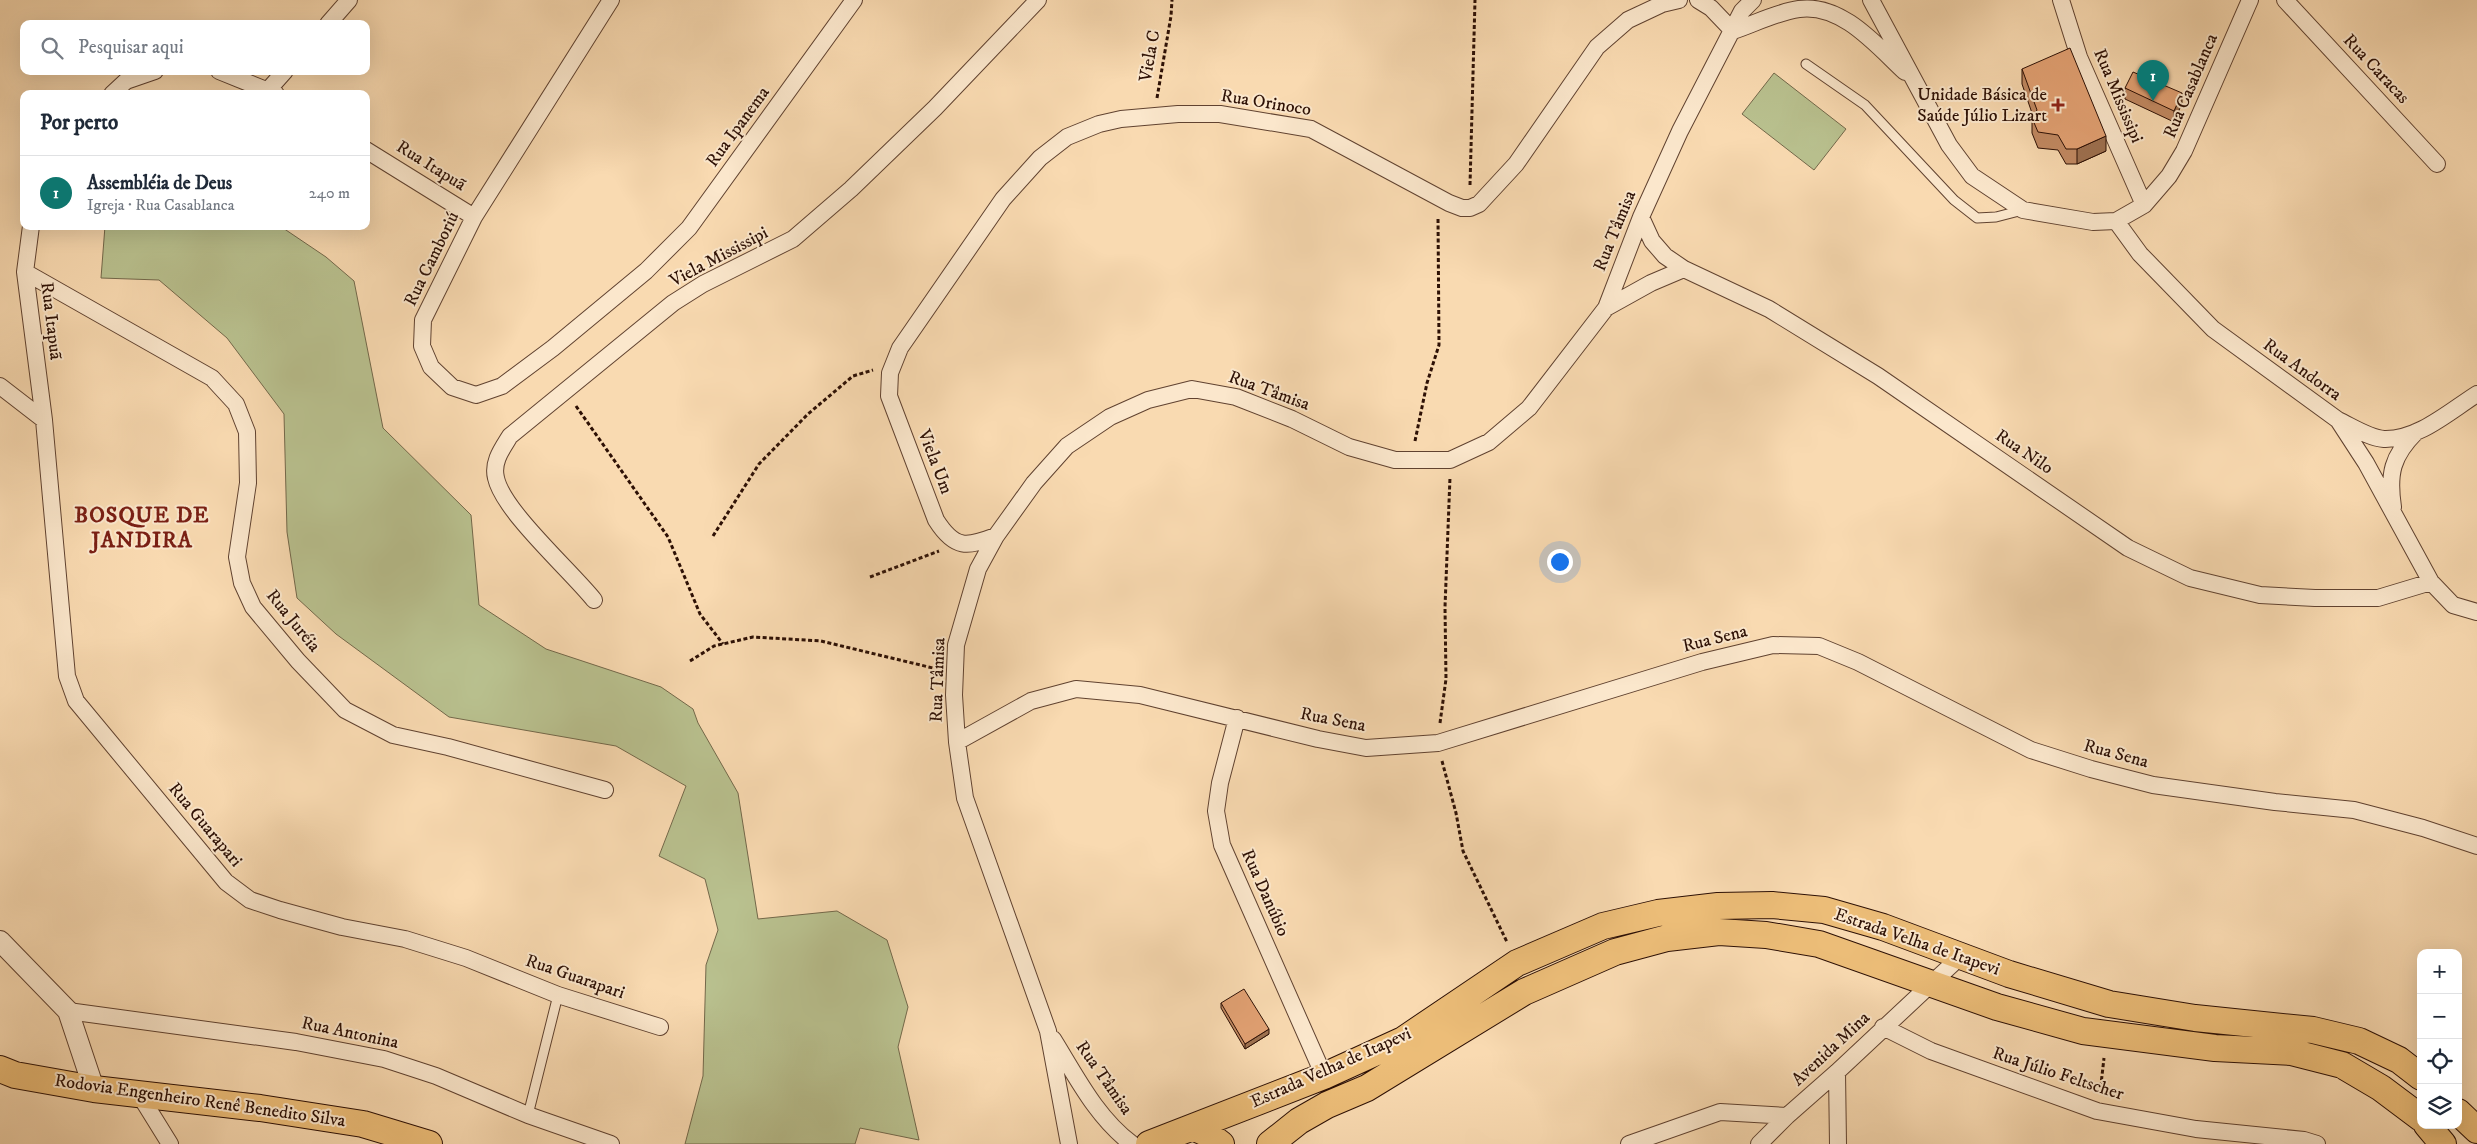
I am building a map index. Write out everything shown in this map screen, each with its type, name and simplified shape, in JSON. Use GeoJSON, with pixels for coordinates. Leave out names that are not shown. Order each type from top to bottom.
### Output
{"type":"FeatureCollection","features":[{"type":"Feature","properties":{"kind":"main road","name":"Estrada Velha de Itapevi"},"geometry":{"type":"LineString","coordinates":[[1149,1144],[1324,1076],[1403,1040],[1517,963],[1603,926],[1658,913],[1718,906],[1772,905],[1832,913],[1883,927],[2009,974],[2109,1004],[2195,1018],[2313,1030],[2359,1040],[2399,1060],[2417,1074]]}},
{"type":"Feature","properties":{"kind":"main road","name":"Estrada Velha de Itapevi"},"geometry":{"type":"LineString","coordinates":[[1270,1144],[1299,1121],[1327,1105],[1366,1088],[1524,992],[1615,952],[1667,938],[1719,932],[1766,935],[1819,944],[1997,1007],[2083,1031],[2215,1048],[2291,1052],[2342,1065],[2381,1088],[2417,1115]]}},
{"type":"Feature","properties":{"kind":"main road","name":"Rodovia Engenheiro Renê Benedito Silva"},"geometry":{"type":"LineString","coordinates":[[0,1069],[15,1075],[94,1089],[260,1108],[363,1124],[429,1144]]}},
{"type":"Feature","properties":{"kind":"main road"},"geometry":{"type":"LineString","coordinates":[[2462,1116],[2477,1130]]}},
{"type":"Feature","properties":{"kind":"main road"},"geometry":{"type":"LineString","coordinates":[[1193,1127],[1208,1134],[1221,1144]]}},
{"type":"Feature","properties":{"kind":"main road"},"geometry":{"type":"LineString","coordinates":[[2430,1129],[2443,1144]]}},
{"type":"Feature","properties":{"kind":"street"},"geometry":{"type":"LineString","coordinates":[[332,20],[350,0]]}},
{"type":"Feature","properties":{"kind":"street","name":"Rua Camboriú"},"geometry":{"type":"LineString","coordinates":[[611,0],[474,217],[423,320],[422,346],[431,367],[452,387],[476,395],[502,386],[646,271]]}},
{"type":"Feature","properties":{"kind":"street","name":"Rua Ipanema"},"geometry":{"type":"LineString","coordinates":[[646,271],[689,228],[854,0]]}},
{"type":"Feature","properties":{"kind":"street","name":"Viela Mississipi"},"geometry":{"type":"LineString","coordinates":[[594,600],[505,500],[496,478],[496,458],[510,436],[673,303],[703,284],[793,240],[851,189],[935,108],[1038,0]]}},
{"type":"Feature","properties":{"kind":"street"},"geometry":{"type":"LineString","coordinates":[[1470,208],[1479,204],[1490,194],[1516,164],[1596,47],[1628,20],[1662,4],[1680,0]]}},
{"type":"Feature","properties":{"kind":"street"},"geometry":{"type":"LineString","coordinates":[[1698,0],[1725,20],[1733,31],[1799,9],[1824,11],[1846,21],[1914,80]]}},
{"type":"Feature","properties":{"kind":"street","name":"Rua Tâmisa"},"geometry":{"type":"LineString","coordinates":[[1069,1144],[1048,1031],[966,798],[957,742],[956,645],[978,569],[996,536],[1034,482],[1067,446],[1110,417],[1148,400],[1192,388],[1236,397],[1292,419],[1348,447],[1395,460],[1450,460],[1489,442],[1529,408],[1606,308],[1641,217],[1680,131],[1742,11],[1753,0]]}},
{"type":"Feature","properties":{"kind":"street"},"geometry":{"type":"LineString","coordinates":[[1871,0],[1949,145],[1972,176],[2023,210],[2093,222],[2116,221]]}},
{"type":"Feature","properties":{"kind":"street","name":"Rua Mississipi"},"geometry":{"type":"LineString","coordinates":[[2061,0],[2079,57],[2144,205]]}},
{"type":"Feature","properties":{"kind":"street","name":"Rua Casablanca"},"geometry":{"type":"LineString","coordinates":[[2116,221],[2144,205],[2169,176],[2184,151],[2250,0]]}},
{"type":"Feature","properties":{"kind":"street","name":"Rua Caracas"},"geometry":{"type":"LineString","coordinates":[[2285,0],[2438,164]]}},
{"type":"Feature","properties":{"kind":"street"},"geometry":{"type":"LineString","coordinates":[[116,90],[126,81],[143,75]]}},
{"type":"Feature","properties":{"kind":"street"},"geometry":{"type":"LineString","coordinates":[[229,75],[267,90]]}},
{"type":"Feature","properties":{"kind":"street"},"geometry":{"type":"LineString","coordinates":[[273,90],[283,75]]}},
{"type":"Feature","properties":{"kind":"street","name":"Rua Orinoco"},"geometry":{"type":"LineString","coordinates":[[900,348],[1003,199],[1040,158],[1067,137],[1099,124],[1121,119],[1153,116],[1220,114],[1311,129],[1438,197],[1462,208],[1470,208]]}},
{"type":"Feature","properties":{"kind":"street","name":"Rua Itapuã"},"geometry":{"type":"LineString","coordinates":[[370,152],[474,217]]}},
{"type":"Feature","properties":{"kind":"street","name":"Rua Nilo"},"geometry":{"type":"LineString","coordinates":[[1641,217],[1652,241],[1665,256],[1684,270],[1769,309],[1878,376],[2128,548],[2190,578],[2260,595],[2315,598],[2378,598],[2431,582]]}},
{"type":"Feature","properties":{"kind":"street","name":"Rua Andorra"},"geometry":{"type":"LineString","coordinates":[[2116,221],[2147,261],[2213,329],[2338,420],[2366,463],[2394,519],[2431,582],[2453,605],[2477,612]]}},
{"type":"Feature","properties":{"kind":"street","name":"Rua Itapuã"},"geometry":{"type":"LineString","coordinates":[[30,230],[25,272],[44,420]]}},
{"type":"Feature","properties":{"kind":"street"},"geometry":{"type":"LineString","coordinates":[[1606,308],[1651,283],[1684,270]]}},
{"type":"Feature","properties":{"kind":"street","name":"Rua Juréia"},"geometry":{"type":"LineString","coordinates":[[25,272],[212,378],[236,404],[247,432],[248,483],[238,557],[242,583],[253,607],[298,660],[345,710],[393,735],[448,747],[605,790]]}},
{"type":"Feature","properties":{"kind":"street","name":"Viela Um"},"geometry":{"type":"LineString","coordinates":[[900,348],[890,374],[889,396],[936,520],[946,535],[959,544]]}},
{"type":"Feature","properties":{"kind":"street"},"geometry":{"type":"LineString","coordinates":[[0,386],[44,420]]}},
{"type":"Feature","properties":{"kind":"street"},"geometry":{"type":"LineString","coordinates":[[2394,519],[2390,479],[2397,455],[2416,432],[2477,394]]}},
{"type":"Feature","properties":{"kind":"street","name":"Rua Guarapari"},"geometry":{"type":"LineString","coordinates":[[44,420],[67,676],[76,701],[226,882],[250,900],[342,927],[405,939],[458,955],[558,995],[660,1027]]}},
{"type":"Feature","properties":{"kind":"street"},"geometry":{"type":"LineString","coordinates":[[2338,420],[2383,439],[2416,432]]}},
{"type":"Feature","properties":{"kind":"street"},"geometry":{"type":"LineString","coordinates":[[959,544],[973,545],[996,536]]}},
{"type":"Feature","properties":{"kind":"street","name":"Rua Sena"},"geometry":{"type":"LineString","coordinates":[[957,742],[1031,701],[1076,688],[1140,695],[1318,739],[1366,748],[1438,743],[1702,662],[1773,645],[1819,646],[1858,662],[2031,750],[2091,770],[2153,785],[2275,802],[2354,810],[2423,828],[2477,846]]}},
{"type":"Feature","properties":{"kind":"street","name":"Rua Danúbio"},"geometry":{"type":"LineString","coordinates":[[1237,718],[1216,811],[1222,845],[1324,1076]]}},
{"type":"Feature","properties":{"kind":"street"},"geometry":{"type":"LineString","coordinates":[[0,940],[68,1011],[94,1089]]}},
{"type":"Feature","properties":{"kind":"street","name":"Avenida Mina"},"geometry":{"type":"LineString","coordinates":[[1759,1144],[1961,956]]}},
{"type":"Feature","properties":{"kind":"street","name":"Rua Antonina"},"geometry":{"type":"LineString","coordinates":[[68,1011],[296,1042],[384,1059],[436,1076],[528,1115],[610,1144]]}},
{"type":"Feature","properties":{"kind":"street","name":"Rua Júlio Feltscher"},"geometry":{"type":"LineString","coordinates":[[1883,1027],[1932,1051],[2098,1111],[2196,1129],[2304,1140],[2317,1144]]}},
{"type":"Feature","properties":{"kind":"street","name":"Rua Tâmisa"},"geometry":{"type":"LineString","coordinates":[[1048,1031],[1096,1108],[1115,1131],[1132,1144]]}},
{"type":"Feature","properties":{"kind":"street"},"geometry":{"type":"LineString","coordinates":[[1836,1072],[1838,1144]]}},
{"type":"Feature","properties":{"kind":"street"},"geometry":{"type":"LineString","coordinates":[[139,1094],[170,1144]]}},
{"type":"Feature","properties":{"kind":"street"},"geometry":{"type":"LineString","coordinates":[[1629,1144],[1720,1112],[1787,1116]]}},
{"type":"Feature","properties":{"kind":"lane"},"geometry":{"type":"LineString","coordinates":[[1806,64],[1865,104],[1954,200],[1977,218],[2023,210]]}},
{"type":"Feature","properties":{"kind":"lane"},"geometry":{"type":"LineString","coordinates":[[528,1115],[558,995]]}},
{"type":"Feature","properties":{"kind":"path","name":"Viela C"},"geometry":{"type":"LineString","coordinates":[[1153,116],[1171,16],[1172,0]]}},
{"type":"Feature","properties":{"kind":"path"},"geometry":{"type":"LineString","coordinates":[[1470,208],[1475,0]]}},
{"type":"Feature","properties":{"kind":"path"},"geometry":{"type":"LineString","coordinates":[[1411,460],[1427,383],[1439,345],[1438,197]]}},
{"type":"Feature","properties":{"kind":"path"},"geometry":{"type":"LineString","coordinates":[[713,536],[759,464],[808,414],[853,376],[893,365]]}},
{"type":"Feature","properties":{"kind":"path"},"geometry":{"type":"LineString","coordinates":[[565,391],[668,537],[700,614],[723,644]]}},
{"type":"Feature","properties":{"kind":"path"},"geometry":{"type":"LineString","coordinates":[[1450,460],[1450,533],[1445,607],[1446,679],[1438,743],[1456,813],[1463,851],[1517,963]]}},
{"type":"Feature","properties":{"kind":"path"},"geometry":{"type":"LineString","coordinates":[[870,578],[959,544]]}},
{"type":"Feature","properties":{"kind":"path"},"geometry":{"type":"LineString","coordinates":[[690,661],[714,646],[753,637],[821,641],[955,673]]}},
{"type":"Feature","properties":{"kind":"path"},"geometry":{"type":"LineString","coordinates":[[2098,1111],[2104,1058]]}},
{"type":"Feature","properties":{"kind":"green space"},"geometry":{"type":"Polygon","coordinates":[[[1774,73],[1846,129],[1814,170],[1742,114],[1774,73]]]}},
{"type":"Feature","properties":{"kind":"green space"},"geometry":{"type":"Polygon","coordinates":[[[105,230],[286,230],[326,257],[354,281],[383,428],[471,515],[479,605],[546,649],[661,687],[693,709],[698,723],[738,793],[758,919],[837,911],[887,940],[908,1007],[898,1047],[919,1140],[860,1128],[855,1144],[685,1144],[703,1076],[706,965],[718,930],[705,879],[659,856],[686,786],[616,746],[449,717],[336,634],[297,598],[287,532],[284,414],[227,338],[159,280],[101,278],[105,230]]]}},
{"type":"Feature","properties":{"kind":"building","name":"Unidade Básica de Saúde Júlio Lizart"},"geometry":{"type":"Polygon","coordinates":[[[2070,48],[2106,136],[2077,149],[2066,149],[2058,135],[2038,132],[2032,118],[2037,110],[2022,69],[2070,48]]]}},
{"type":"Feature","properties":{"kind":"building"},"geometry":{"type":"Polygon","coordinates":[[[2133,72],[2182,93],[2174,111],[2125,88],[2133,72]]]}},
{"type":"Feature","properties":{"kind":"building"},"geometry":{"type":"Polygon","coordinates":[[[1244,989],[1269,1029],[1245,1044],[1221,1003],[1244,989]]]}},
{"type":"Feature","properties":{"kind":"place","name":"Assembléia de Deus"},"geometry":{"type":"Point","coordinates":[2153,101]}},
{"type":"Feature","properties":{"kind":"place","name":"Unidade Básica de Saúde Júlio Lizart"},"geometry":{"type":"Point","coordinates":[2058,105]}},
{"type":"Feature","properties":{"kind":"district","name":"BOSQUE DE JANDIRA"},"geometry":{"type":"Point","coordinates":[142,528]}}]}
